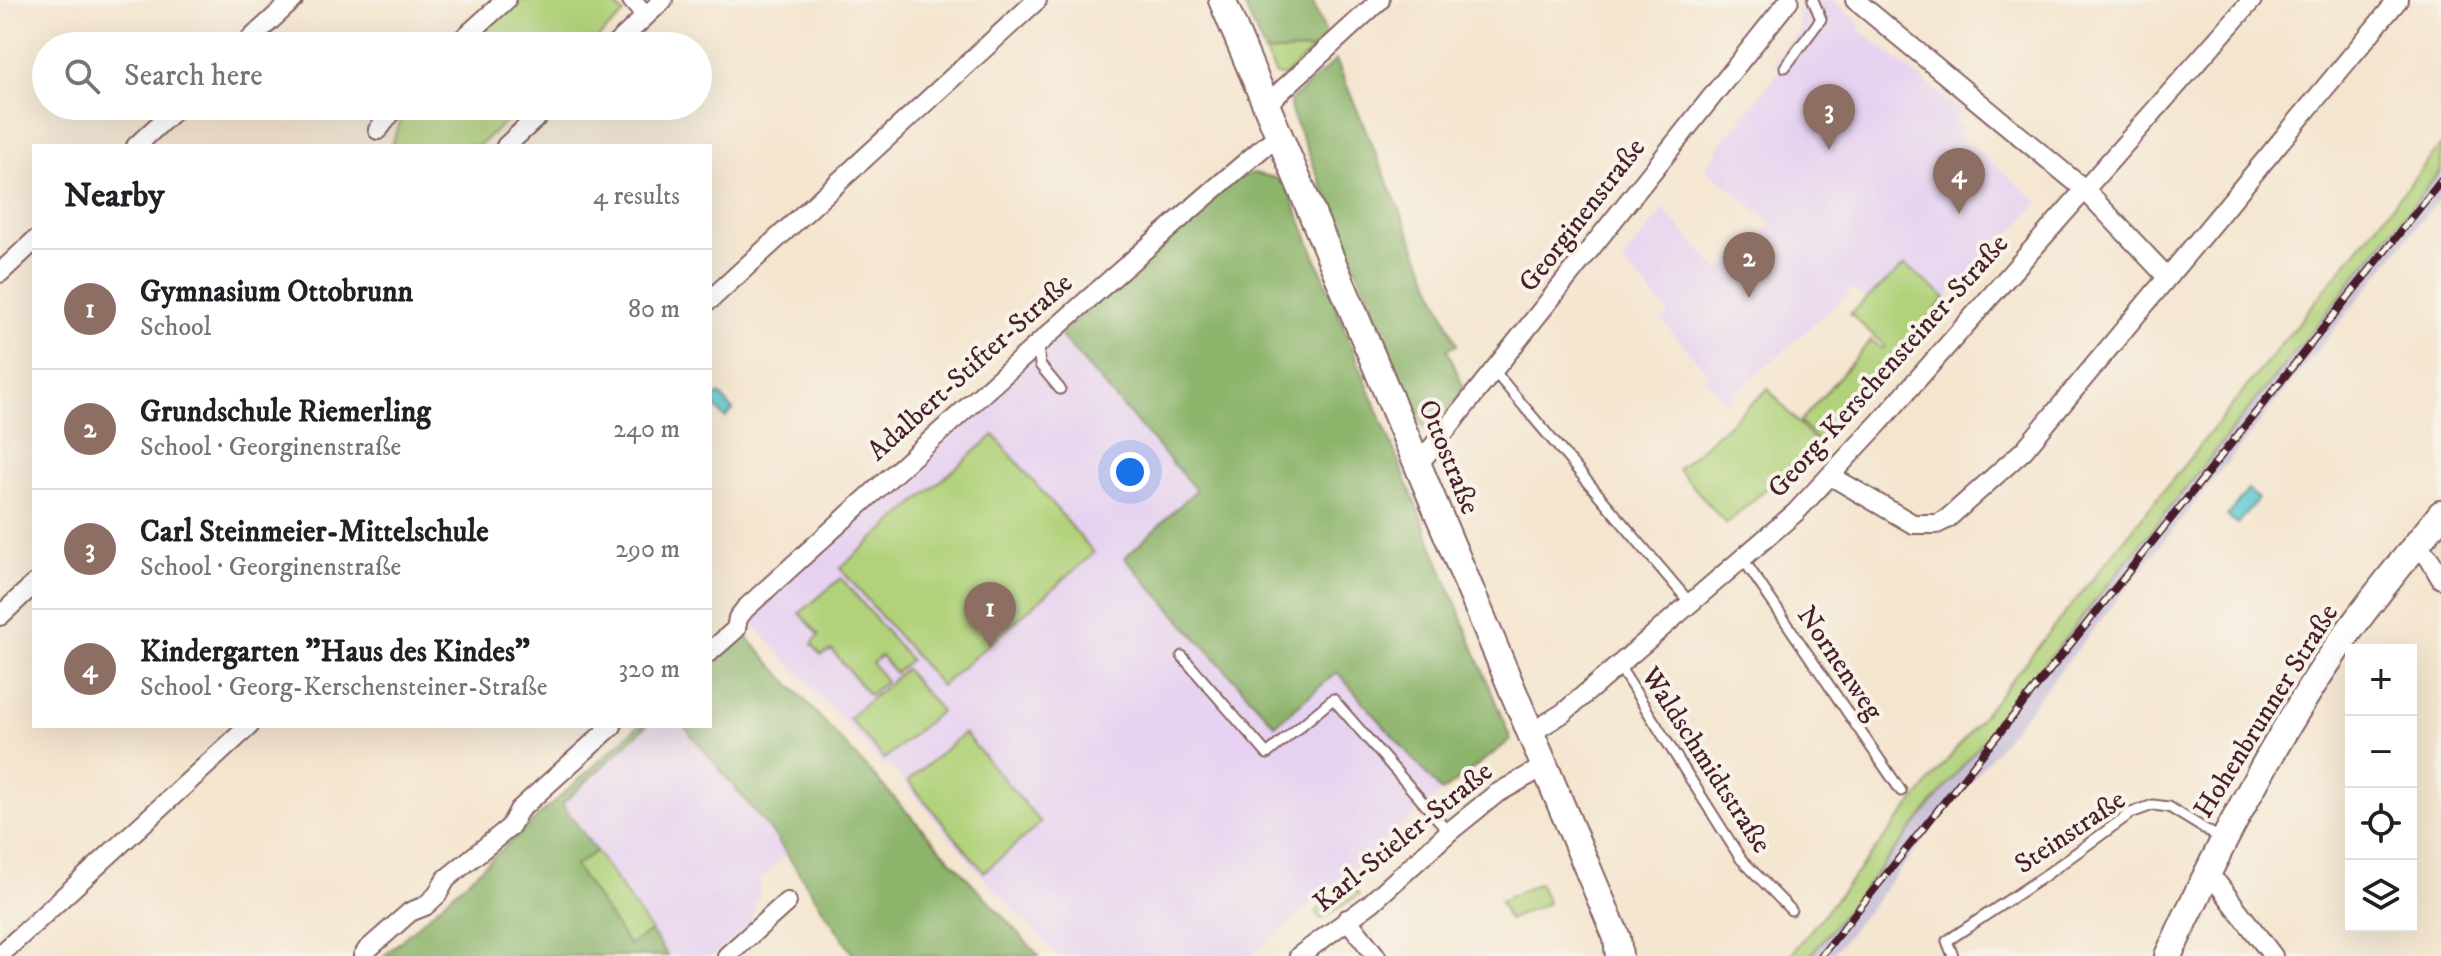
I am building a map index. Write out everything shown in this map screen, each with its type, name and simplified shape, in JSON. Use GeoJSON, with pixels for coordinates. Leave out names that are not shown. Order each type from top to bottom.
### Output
{"type":"FeatureCollection","features":[{"type":"Feature","properties":{"kind":"street"},"geometry":{"type":"LineString","coordinates":[[258,32],[293,0]]}},
{"type":"Feature","properties":{"kind":"street"},"geometry":{"type":"LineString","coordinates":[[471,32],[506,0]]}},
{"type":"Feature","properties":{"kind":"street"},"geometry":{"type":"LineString","coordinates":[[632,0],[646,16]]}},
{"type":"Feature","properties":{"kind":"street"},"geometry":{"type":"LineString","coordinates":[[629,32],[663,0]]}},
{"type":"Feature","properties":{"kind":"street"},"geometry":{"type":"LineString","coordinates":[[712,298],[1037,0]]}},
{"type":"Feature","properties":{"kind":"street","name":"Ottostraße"},"geometry":{"type":"LineString","coordinates":[[1222,0],[1623,950]]}},
{"type":"Feature","properties":{"kind":"street"},"geometry":{"type":"LineString","coordinates":[[1267,104],[1380,0]]}},
{"type":"Feature","properties":{"kind":"street","name":"Georginenstraße"},"geometry":{"type":"LineString","coordinates":[[1418,465],[1789,0]]}},
{"type":"Feature","properties":{"kind":"street"},"geometry":{"type":"LineString","coordinates":[[1855,0],[2084,189],[2167,277]]}},
{"type":"Feature","properties":{"kind":"street","name":"Georg-Kerschensteiner-Straße"},"geometry":{"type":"LineString","coordinates":[[1531,733],[1563,713],[1796,512],[2251,0]]}},
{"type":"Feature","properties":{"kind":"street"},"geometry":{"type":"LineString","coordinates":[[1831,476],[1913,524],[1937,524],[1947,519],[2024,450],[2398,0]]}},
{"type":"Feature","properties":{"kind":"street"},"geometry":{"type":"LineString","coordinates":[[138,144],[164,120]]}},
{"type":"Feature","properties":{"kind":"street"},"geometry":{"type":"LineString","coordinates":[[378,130],[386,120]]}},
{"type":"Feature","properties":{"kind":"street"},"geometry":{"type":"LineString","coordinates":[[508,144],[534,120]]}},
{"type":"Feature","properties":{"kind":"street","name":"Adalbert-Stifter-Straße"},"geometry":{"type":"LineString","coordinates":[[712,650],[736,629],[738,618],[745,609],[1161,234],[1279,134]]}},
{"type":"Feature","properties":{"kind":"street"},"geometry":{"type":"LineString","coordinates":[[0,273],[32,243]]}},
{"type":"Feature","properties":{"kind":"street","name":"Hohenbrunner Straße"},"geometry":{"type":"LineString","coordinates":[[2168,956],[2223,840],[2322,671],[2441,514]]}},
{"type":"Feature","properties":{"kind":"street"},"geometry":{"type":"LineString","coordinates":[[2416,546],[2429,558],[2441,579]]}},
{"type":"Feature","properties":{"kind":"street"},"geometry":{"type":"LineString","coordinates":[[0,616],[32,586]]}},
{"type":"Feature","properties":{"kind":"street"},"geometry":{"type":"LineString","coordinates":[[0,955],[247,728]]}},
{"type":"Feature","properties":{"kind":"street"},"geometry":{"type":"LineString","coordinates":[[363,956],[410,912],[425,906],[437,895],[446,879],[510,827],[519,810],[610,728]]}},
{"type":"Feature","properties":{"kind":"street","name":"Karl-Stieler-Straße"},"geometry":{"type":"LineString","coordinates":[[1299,956],[1371,903],[1496,794],[1545,766]]}},
{"type":"Feature","properties":{"kind":"street"},"geometry":{"type":"LineString","coordinates":[[2206,873],[2218,884],[2273,956]]}},
{"type":"Feature","properties":{"kind":"street"},"geometry":{"type":"LineString","coordinates":[[727,956],[787,902]]}},
{"type":"Feature","properties":{"kind":"street"},"geometry":{"type":"LineString","coordinates":[[1347,919],[1376,956]]}},
{"type":"Feature","properties":{"kind":"lane"},"geometry":{"type":"LineString","coordinates":[[1785,67],[1821,19],[1813,0]]}},
{"type":"Feature","properties":{"kind":"lane"},"geometry":{"type":"LineString","coordinates":[[1038,344],[1040,365],[1060,389]]}},
{"type":"Feature","properties":{"kind":"lane"},"geometry":{"type":"LineString","coordinates":[[1494,371],[1691,604]]}},
{"type":"Feature","properties":{"kind":"lane","name":"Nornenweg"},"geometry":{"type":"LineString","coordinates":[[1743,559],[1901,791]]}},
{"type":"Feature","properties":{"kind":"lane"},"geometry":{"type":"LineString","coordinates":[[1182,656],[1267,754],[1333,699],[1449,832]]}},
{"type":"Feature","properties":{"kind":"lane","name":"Waldschmidtstraße"},"geometry":{"type":"LineString","coordinates":[[1619,666],[1741,859],[1791,910]]}},
{"type":"Feature","properties":{"kind":"lane","name":"Steinstraße"},"geometry":{"type":"LineString","coordinates":[[1953,956],[1947,941],[2131,813],[2153,805],[2169,807],[2223,840]]}},
{"type":"Feature","properties":{"kind":"shaded area"},"geometry":{"type":"Polygon","coordinates":[[[1806,0],[1833,0],[1861,23],[1858,28],[1961,111],[1954,121],[1961,127],[1956,133],[2039,202],[1961,291],[1956,288],[1946,298],[1905,265],[1867,299],[1853,289],[1726,402],[1704,378],[1709,374],[1662,321],[1669,314],[1623,261],[1663,209],[1719,271],[1773,224],[1705,168],[1781,69],[1773,62],[1797,33],[1797,10],[1806,0]]]}},
{"type":"Feature","properties":{"kind":"shaded area"},"geometry":{"type":"Polygon","coordinates":[[[2441,170],[2441,196],[1831,956],[1810,956],[2441,170]]]}},
{"type":"Feature","properties":{"kind":"shaded area"},"geometry":{"type":"Polygon","coordinates":[[[1060,335],[1196,490],[1125,558],[1275,725],[1337,671],[1442,792],[1250,956],[1058,956],[982,876],[889,764],[885,767],[753,625],[752,615],[1060,335]]]}},
{"type":"Feature","properties":{"kind":"shaded area"},"geometry":{"type":"Polygon","coordinates":[[[644,728],[686,728],[787,854],[758,882],[760,892],[751,922],[713,956],[668,956],[651,931],[574,866],[562,803],[644,728]]]}},
{"type":"Feature","properties":{"kind":"green space"},"geometry":{"type":"Polygon","coordinates":[[[518,0],[611,0],[624,14],[604,32],[482,32],[518,0]]]}},
{"type":"Feature","properties":{"kind":"green space"},"geometry":{"type":"Polygon","coordinates":[[[1242,0],[1312,0],[1327,36],[1313,49],[1265,53],[1242,0]]]}},
{"type":"Feature","properties":{"kind":"green space"},"geometry":{"type":"Polygon","coordinates":[[[1313,49],[1284,77],[1276,75],[1265,53],[1313,49]]]}},
{"type":"Feature","properties":{"kind":"green space"},"geometry":{"type":"Polygon","coordinates":[[[1336,60],[1457,345],[1447,349],[1464,388],[1444,415],[1415,410],[1291,111],[1290,101],[1336,60]]]}},
{"type":"Feature","properties":{"kind":"green space"},"geometry":{"type":"Polygon","coordinates":[[[401,120],[507,120],[480,144],[392,144],[401,120]]]}},
{"type":"Feature","properties":{"kind":"green space"},"geometry":{"type":"Polygon","coordinates":[[[2441,145],[2441,170],[1810,956],[1790,956],[2441,145]]]}},
{"type":"Feature","properties":{"kind":"green space"},"geometry":{"type":"Polygon","coordinates":[[[1254,173],[1275,178],[1287,186],[1511,740],[1442,792],[1337,672],[1275,725],[1125,558],[1196,490],[1060,335],[1232,180],[1254,173]]]}},
{"type":"Feature","properties":{"kind":"green space"},"geometry":{"type":"Polygon","coordinates":[[[1905,265],[1946,298],[1819,442],[1800,422],[1871,340],[1882,349],[1885,346],[1850,314],[1905,265]]]}},
{"type":"Feature","properties":{"kind":"green space"},"geometry":{"type":"Polygon","coordinates":[[[1768,389],[1817,444],[1726,524],[1678,469],[1768,389]]]}},
{"type":"Feature","properties":{"kind":"green space"},"geometry":{"type":"Polygon","coordinates":[[[1415,410],[1444,415],[1431,431],[1426,430],[1415,410]]]}},
{"type":"Feature","properties":{"kind":"green space"},"geometry":{"type":"Polygon","coordinates":[[[994,435],[1094,553],[941,686],[840,568],[994,435]]]}},
{"type":"Feature","properties":{"kind":"green space"},"geometry":{"type":"Polygon","coordinates":[[[841,578],[910,660],[895,673],[881,656],[872,663],[886,681],[869,695],[832,650],[821,655],[812,644],[819,635],[800,613],[841,578]]]}},
{"type":"Feature","properties":{"kind":"green space"},"geometry":{"type":"Polygon","coordinates":[[[742,632],[1039,956],[854,956],[774,835],[686,728],[712,728],[712,659],[742,632]]]}},
{"type":"Feature","properties":{"kind":"green space"},"geometry":{"type":"Polygon","coordinates":[[[905,669],[941,711],[884,759],[849,718],[905,669]]]}},
{"type":"Feature","properties":{"kind":"green space"},"geometry":{"type":"Polygon","coordinates":[[[636,728],[644,728],[562,804],[596,851],[575,866],[629,945],[651,931],[668,956],[384,956],[636,728]]]}},
{"type":"Feature","properties":{"kind":"green space"},"geometry":{"type":"Polygon","coordinates":[[[964,733],[1041,823],[984,872],[908,781],[964,733]]]}},
{"type":"Feature","properties":{"kind":"green space"},"geometry":{"type":"Polygon","coordinates":[[[596,851],[651,931],[629,945],[574,866],[596,851]]]}},
{"type":"Feature","properties":{"kind":"green space"},"geometry":{"type":"Polygon","coordinates":[[[1539,883],[1548,903],[1508,920],[1500,901],[1539,883]]]}},
{"type":"Feature","properties":{"kind":"green space"},"geometry":{"type":"Polygon","coordinates":[[[1350,884],[1359,895],[1321,919],[1315,912],[1350,884]]]}},
{"type":"Feature","properties":{"kind":"water"},"geometry":{"type":"Polygon","coordinates":[[[719,394],[733,410],[725,418],[712,401],[719,394]]]}},
{"type":"Feature","properties":{"kind":"water"},"geometry":{"type":"Polygon","coordinates":[[[2248,490],[2258,499],[2238,524],[2227,516],[2248,490]]]}},
{"type":"Feature","properties":{"kind":"railway"},"geometry":{"type":"LineString","coordinates":[[1821,956],[2441,181]]}},
{"type":"Feature","properties":{"kind":"place","name":"Carl Steinmeier-Mittelschule"},"geometry":{"type":"Point","coordinates":[1829,150]}},
{"type":"Feature","properties":{"kind":"place","name":"Kindergarten \"Haus des Kindes\""},"geometry":{"type":"Point","coordinates":[1959,214]}},
{"type":"Feature","properties":{"kind":"place","name":"Grundschule Riemerling"},"geometry":{"type":"Point","coordinates":[1749,298]}},
{"type":"Feature","properties":{"kind":"place","name":"Gymnasium Ottobrunn"},"geometry":{"type":"Point","coordinates":[990,648]}}]}
